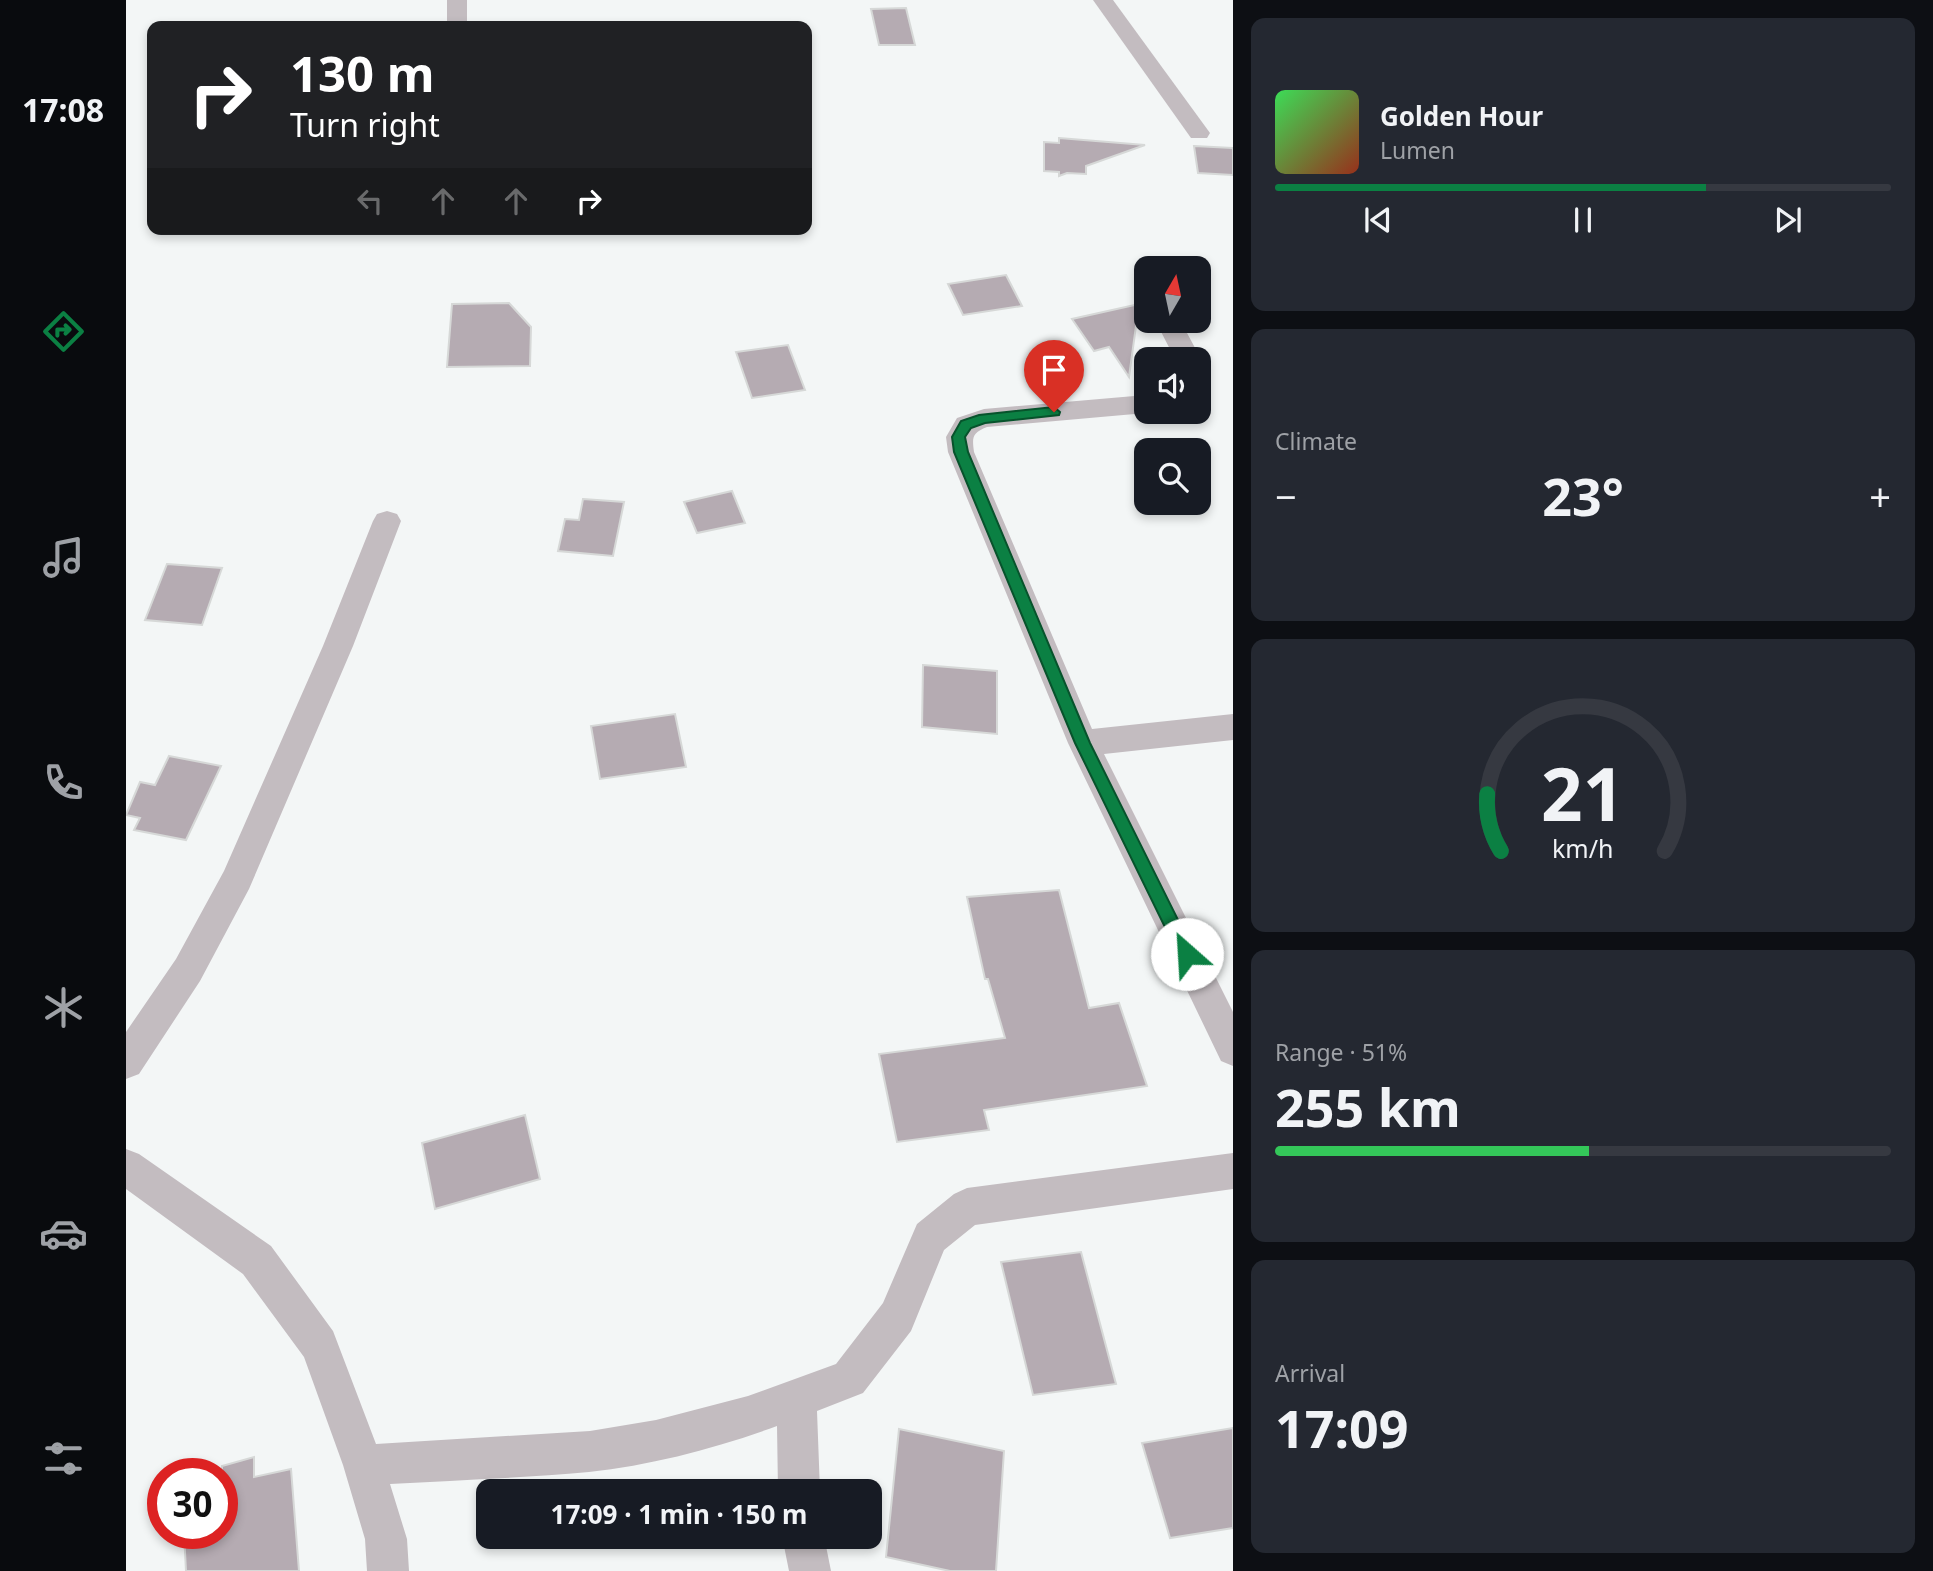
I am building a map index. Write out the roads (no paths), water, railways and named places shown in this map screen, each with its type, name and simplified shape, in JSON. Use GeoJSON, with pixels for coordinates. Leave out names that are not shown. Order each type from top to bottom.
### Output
{"type":"FeatureCollection","features":[{"type":"Feature","properties":{"kind":"street"},"geometry":{"type":"LineString","coordinates":[[457,0],[457,21]]}},
{"type":"Feature","properties":{"kind":"street"},"geometry":{"type":"LineString","coordinates":[[1103,0],[1199,134]]}},
{"type":"Feature","properties":{"kind":"street"},"geometry":{"type":"LineString","coordinates":[[1134,405],[984,418],[966,425],[958,437],[961,452],[1083,743],[1233,1048]]}},
{"type":"Feature","properties":{"kind":"street"},"geometry":{"type":"LineString","coordinates":[[126,1062],[188,970],[237,879],[338,646],[387,521]]}},
{"type":"Feature","properties":{"kind":"street"},"geometry":{"type":"LineString","coordinates":[[1083,743],[1233,727]]}},
{"type":"Feature","properties":{"kind":"street"},"geometry":{"type":"LineString","coordinates":[[126,1167],[257,1260],[319,1345],[365,1465],[386,1539],[388,1571]]}},
{"type":"Feature","properties":{"kind":"street"},"geometry":{"type":"LineString","coordinates":[[365,1465],[590,1451],[669,1436],[748,1416],[849,1379],[897,1317],[930,1237],[967,1207],[1233,1171]]}},
{"type":"Feature","properties":{"kind":"street"},"geometry":{"type":"LineString","coordinates":[[796,1398],[799,1479]]}},
{"type":"Feature","properties":{"kind":"street"},"geometry":{"type":"LineString","coordinates":[[806,1549],[810,1571]]}}]}
